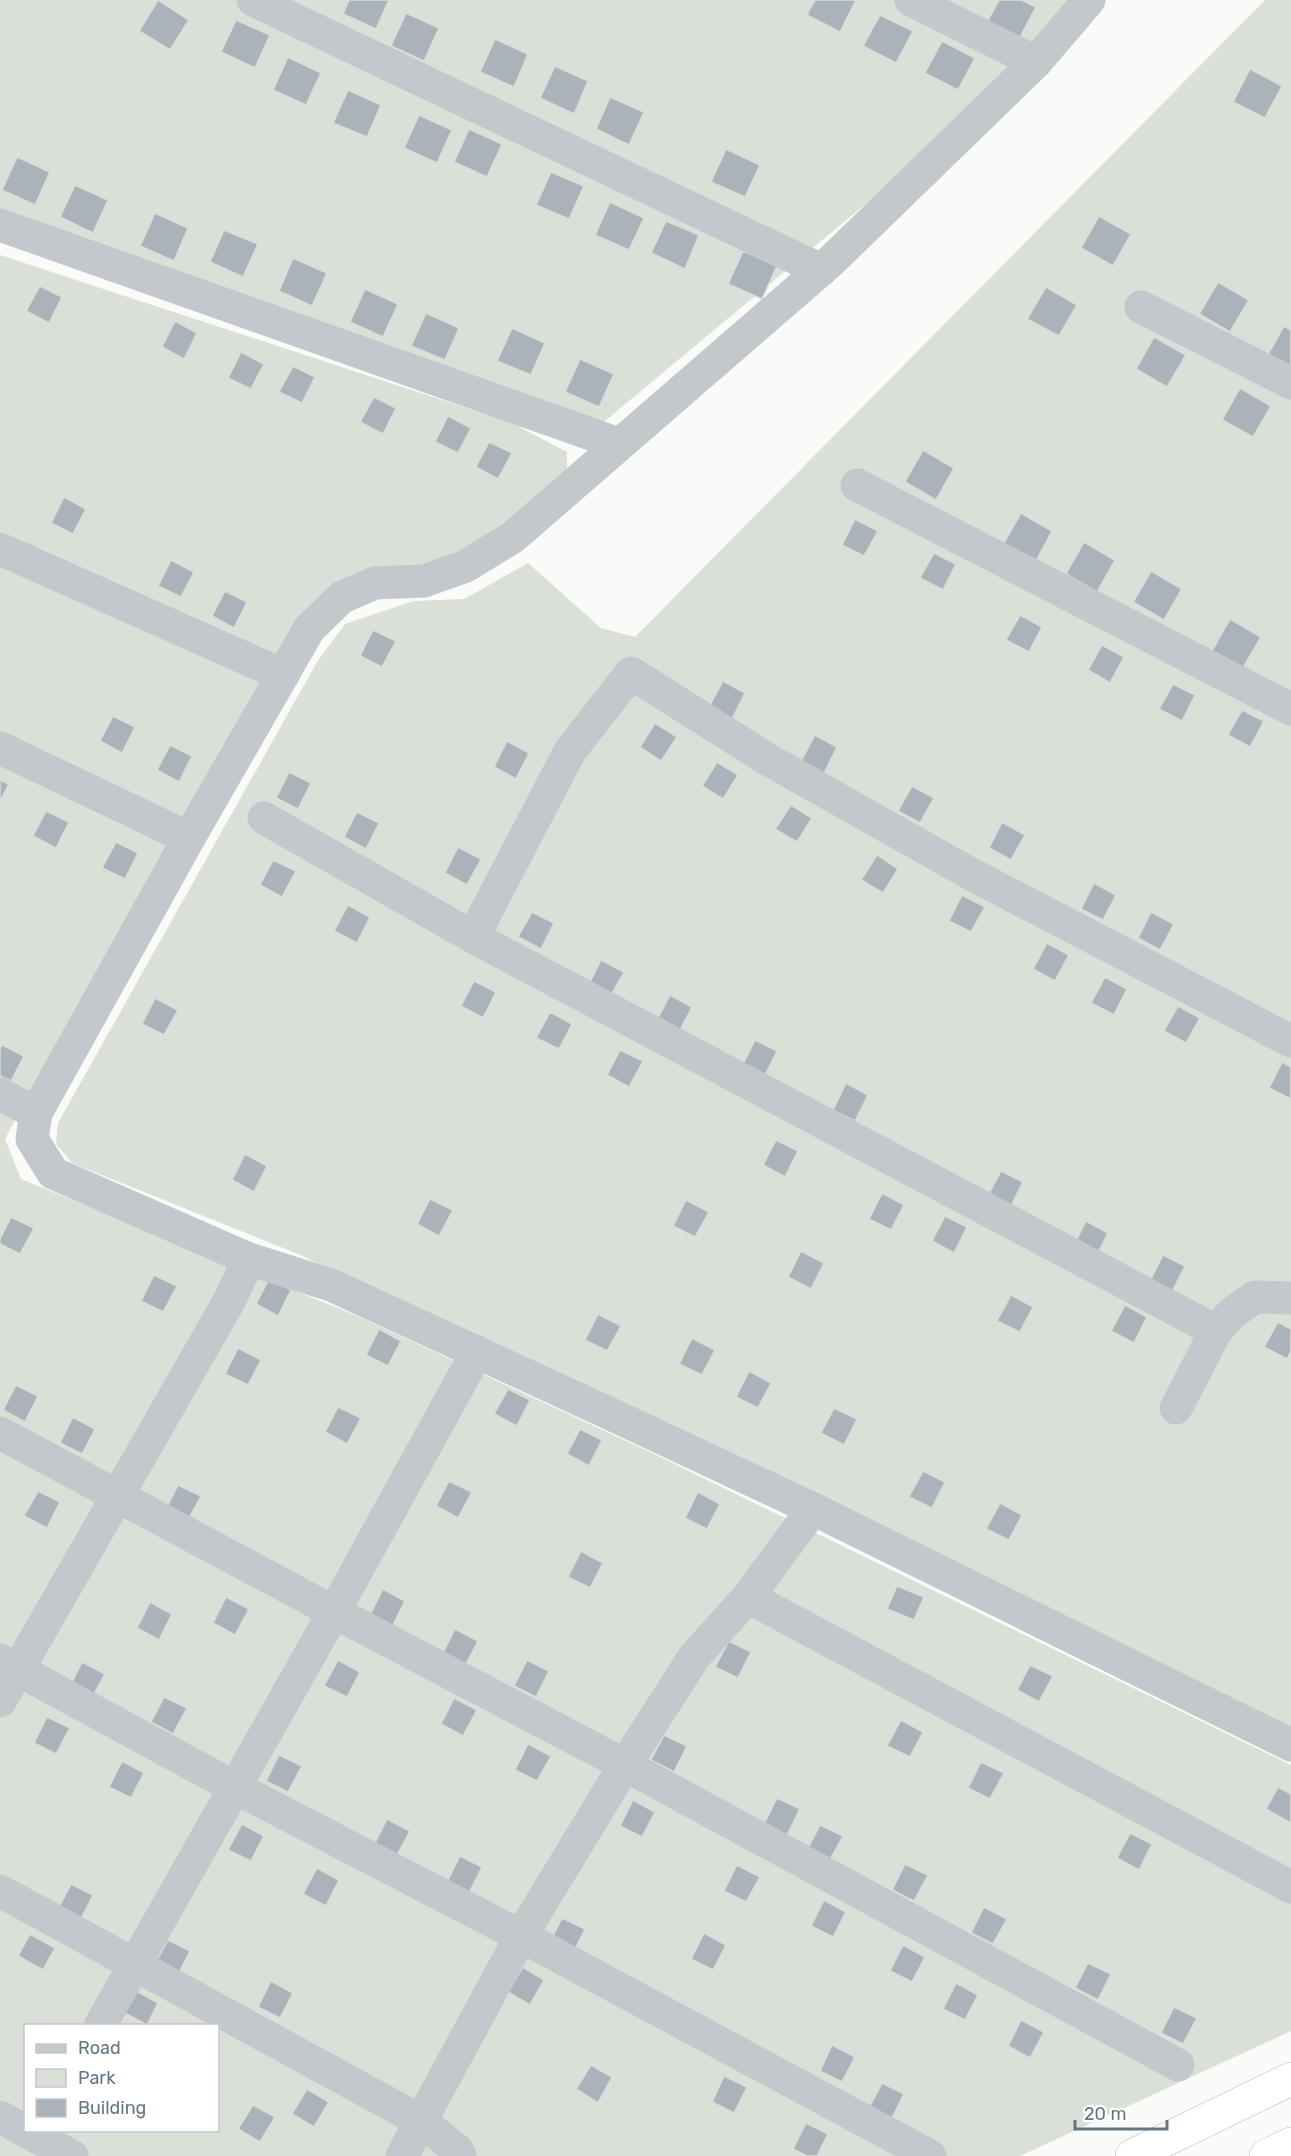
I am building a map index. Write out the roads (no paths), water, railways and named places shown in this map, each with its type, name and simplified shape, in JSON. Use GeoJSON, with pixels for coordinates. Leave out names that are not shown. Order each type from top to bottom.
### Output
{"type":"FeatureCollection","features":[{"type":"Feature","properties":{"kind":"highway"},"geometry":{"type":"LineString","coordinates":[[1131,2156],[1291,2079]]}},
{"type":"Feature","properties":{"kind":"highway"},"geometry":{"type":"LineString","coordinates":[[1266,2156],[1291,2144]]}},
{"type":"Feature","properties":{"kind":"street"},"geometry":{"type":"LineString","coordinates":[[253,0],[821,270]]}},
{"type":"Feature","properties":{"kind":"street"},"geometry":{"type":"LineString","coordinates":[[911,0],[1036,62]]}},
{"type":"Feature","properties":{"kind":"street"},"geometry":{"type":"LineString","coordinates":[[1089,0],[1036,62],[821,270],[513,537],[466,566],[424,581],[375,583],[342,597],[309,629],[189,838],[36,1113],[32,1139],[52,1173],[249,1259],[332,1285],[813,1509],[1291,1745]]}},
{"type":"Feature","properties":{"kind":"street"},"geometry":{"type":"LineString","coordinates":[[0,225],[619,444]]}},
{"type":"Feature","properties":{"kind":"street"},"geometry":{"type":"LineString","coordinates":[[1141,307],[1291,383]]}},
{"type":"Feature","properties":{"kind":"street"},"geometry":{"type":"LineString","coordinates":[[857,485],[1291,709]]}},
{"type":"Feature","properties":{"kind":"street"},"geometry":{"type":"LineString","coordinates":[[0,549],[283,675]]}},
{"type":"Feature","properties":{"kind":"street"},"geometry":{"type":"LineString","coordinates":[[473,938],[570,751],[631,674],[767,759],[951,862],[1291,1041]]}},
{"type":"Feature","properties":{"kind":"street"},"geometry":{"type":"LineString","coordinates":[[0,748],[189,838]]}},
{"type":"Feature","properties":{"kind":"street"},"geometry":{"type":"LineString","coordinates":[[264,818],[473,938],[1216,1331]]}},
{"type":"Feature","properties":{"kind":"street"},"geometry":{"type":"LineString","coordinates":[[0,1094],[36,1113]]}},
{"type":"Feature","properties":{"kind":"street"},"geometry":{"type":"LineString","coordinates":[[0,1701],[9,1664],[117,1496],[228,1303],[249,1259]]}},
{"type":"Feature","properties":{"kind":"street"},"geometry":{"type":"LineString","coordinates":[[1176,1407],[1216,1331],[1232,1313],[1255,1297],[1291,1298]]}},
{"type":"Feature","properties":{"kind":"street"},"geometry":{"type":"LineString","coordinates":[[101,2024],[334,1612],[477,1352]]}},
{"type":"Feature","properties":{"kind":"street"},"geometry":{"type":"LineString","coordinates":[[0,1433],[625,1765],[1178,2065]]}},
{"type":"Feature","properties":{"kind":"street"},"geometry":{"type":"LineString","coordinates":[[402,2156],[521,1936],[625,1765],[694,1657],[748,1597],[813,1509]]}},
{"type":"Feature","properties":{"kind":"street"},"geometry":{"type":"LineString","coordinates":[[748,1597],[1291,1887]]}},
{"type":"Feature","properties":{"kind":"street"},"geometry":{"type":"LineString","coordinates":[[9,1664],[234,1787],[521,1936],[930,2156]]}},
{"type":"Feature","properties":{"kind":"street"},"geometry":{"type":"LineString","coordinates":[[0,1891],[421,2121],[457,2150],[460,2156]]}},
{"type":"Feature","properties":{"kind":"street"},"geometry":{"type":"LineString","coordinates":[[0,2117],[35,2141],[72,2156]]}}]}
